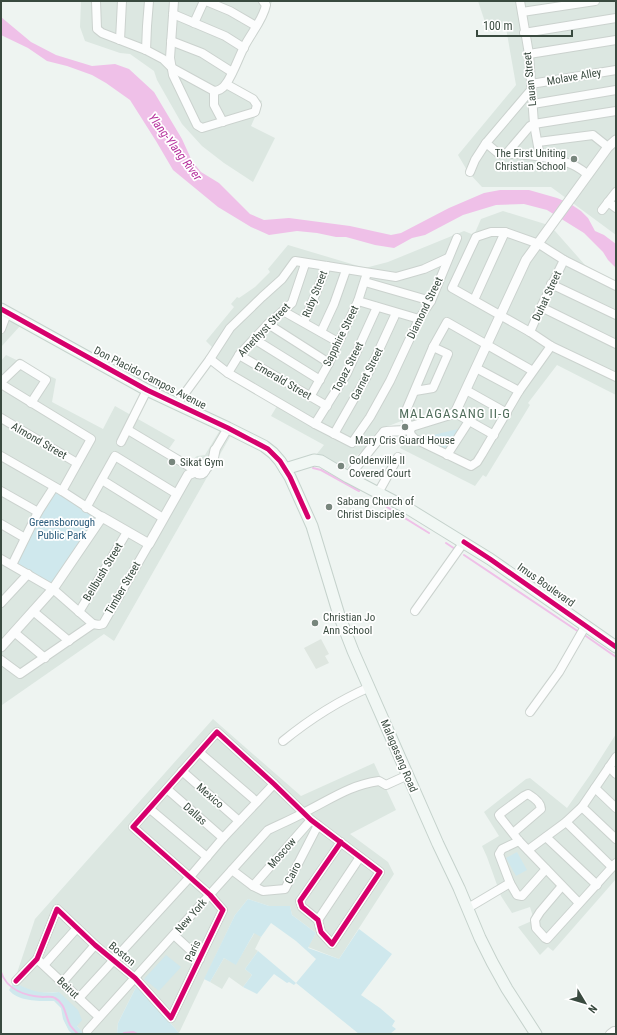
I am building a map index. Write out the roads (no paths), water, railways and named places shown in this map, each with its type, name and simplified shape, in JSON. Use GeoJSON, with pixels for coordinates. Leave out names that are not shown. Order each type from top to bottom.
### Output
{"type":"FeatureCollection","features":[{"type":"Feature","properties":{"kind":"main road","name":"Don Placido Campos Avenue"},"geometry":{"type":"LineString","coordinates":[[4,311],[147,390],[228,428],[268,449],[277,456],[285,468]]}},
{"type":"Feature","properties":{"kind":"main road","name":"Imus Boulevard"},"geometry":{"type":"LineString","coordinates":[[285,468],[318,460],[409,508],[490,558],[616,647]]}},
{"type":"Feature","properties":{"kind":"main road","name":"Malagasang Road"},"geometry":{"type":"LineString","coordinates":[[285,468],[312,526],[339,615],[353,651],[438,844],[492,962],[507,990],[536,1034]]}},
{"type":"Feature","properties":{"kind":"street"},"geometry":{"type":"LineString","coordinates":[[96,1],[97,29],[102,33],[146,50],[163,59],[172,68],[214,91],[221,90],[226,84],[265,8],[266,5],[263,1]]}},
{"type":"Feature","properties":{"kind":"street"},"geometry":{"type":"LineString","coordinates":[[120,40],[122,1]]}},
{"type":"Feature","properties":{"kind":"street"},"geometry":{"type":"LineString","coordinates":[[146,50],[146,26],[149,1]]}},
{"type":"Feature","properties":{"kind":"street"},"geometry":{"type":"LineString","coordinates":[[174,1],[170,58],[173,75],[198,125],[202,128],[255,112],[257,105],[254,99],[226,84]]}},
{"type":"Feature","properties":{"kind":"street"},"geometry":{"type":"LineString","coordinates":[[194,23],[205,1],[230,11],[256,26]]}},
{"type":"Feature","properties":{"kind":"street","name":"Lauan Street"},"geometry":{"type":"LineString","coordinates":[[520,1],[528,54],[534,124],[540,157]]}},
{"type":"Feature","properties":{"kind":"street"},"geometry":{"type":"LineString","coordinates":[[522,12],[595,1]]}},
{"type":"Feature","properties":{"kind":"street"},"geometry":{"type":"LineString","coordinates":[[173,14],[225,36],[244,48]]}},
{"type":"Feature","properties":{"kind":"street"},"geometry":{"type":"LineString","coordinates":[[524,33],[616,18]]}},
{"type":"Feature","properties":{"kind":"street"},"geometry":{"type":"LineString","coordinates":[[528,54],[616,40]]}},
{"type":"Feature","properties":{"kind":"street"},"geometry":{"type":"LineString","coordinates":[[171,41],[202,53],[232,72]]}},
{"type":"Feature","properties":{"kind":"street","name":"Molave Alley"},"geometry":{"type":"LineString","coordinates":[[531,87],[616,70]]}},
{"type":"Feature","properties":{"kind":"street"},"geometry":{"type":"LineString","coordinates":[[470,172],[475,160],[486,143],[531,87]]}},
{"type":"Feature","properties":{"kind":"street"},"geometry":{"type":"LineString","coordinates":[[533,104],[616,90]]}},
{"type":"Feature","properties":{"kind":"street"},"geometry":{"type":"LineString","coordinates":[[214,91],[214,105],[223,122]]}},
{"type":"Feature","properties":{"kind":"street"},"geometry":{"type":"LineString","coordinates":[[507,153],[530,126],[534,124],[616,111]]}},
{"type":"Feature","properties":{"kind":"street"},"geometry":{"type":"LineString","coordinates":[[538,142],[593,136],[608,147]]}},
{"type":"Feature","properties":{"kind":"street"},"geometry":{"type":"LineString","coordinates":[[455,414],[526,260],[608,147],[616,140]]}},
{"type":"Feature","properties":{"kind":"street"},"geometry":{"type":"LineString","coordinates":[[486,143],[499,154],[507,153],[540,157],[570,163],[588,174]]}},
{"type":"Feature","properties":{"kind":"street"},"geometry":{"type":"LineString","coordinates":[[613,197],[616,208]]}},
{"type":"Feature","properties":{"kind":"street"},"geometry":{"type":"LineString","coordinates":[[602,210],[613,197]]}},
{"type":"Feature","properties":{"kind":"street"},"geometry":{"type":"LineString","coordinates":[[616,286],[564,260],[539,244],[505,232],[491,232],[476,237],[452,288],[530,332],[551,346],[616,377]]}},
{"type":"Feature","properties":{"kind":"street"},"geometry":{"type":"LineString","coordinates":[[474,300],[505,232]]}},
{"type":"Feature","properties":{"kind":"street"},"geometry":{"type":"LineString","coordinates":[[448,258],[457,238]]}},
{"type":"Feature","properties":{"kind":"street","name":"Diamond Street"},"geometry":{"type":"LineString","coordinates":[[177,404],[210,359],[230,328],[262,296],[282,279],[295,261],[346,270],[366,278],[396,277],[424,269],[448,258]]}},
{"type":"Feature","properties":{"kind":"street","name":"Diamond Street"},"geometry":{"type":"LineString","coordinates":[[210,359],[228,372],[315,424],[352,443],[370,417],[390,381],[419,319],[431,301],[448,258]]}},
{"type":"Feature","properties":{"kind":"street","name":"Duhat Street"},"geometry":{"type":"LineString","coordinates":[[530,332],[540,307],[564,260]]}},
{"type":"Feature","properties":{"kind":"street","name":"Amethyst Street"},"geometry":{"type":"LineString","coordinates":[[228,372],[239,355],[268,324],[292,303],[306,264]]}},
{"type":"Feature","properties":{"kind":"street","name":"Ruby Street"},"geometry":{"type":"LineString","coordinates":[[304,322],[327,266]]}},
{"type":"Feature","properties":{"kind":"street"},"geometry":{"type":"LineString","coordinates":[[321,332],[334,304],[346,270]]}},
{"type":"Feature","properties":{"kind":"street"},"geometry":{"type":"LineString","coordinates":[[366,278],[431,301]]}},
{"type":"Feature","properties":{"kind":"street","name":"Sapphire Street"},"geometry":{"type":"LineString","coordinates":[[310,397],[329,363],[358,301],[366,278]]}},
{"type":"Feature","properties":{"kind":"street"},"geometry":{"type":"LineString","coordinates":[[551,284],[616,315]]}},
{"type":"Feature","properties":{"kind":"street"},"geometry":{"type":"LineString","coordinates":[[358,301],[419,319]]}},
{"type":"Feature","properties":{"kind":"street","name":"Topaz Street"},"geometry":{"type":"LineString","coordinates":[[315,424],[347,372],[377,307]]}},
{"type":"Feature","properties":{"kind":"street"},"geometry":{"type":"LineString","coordinates":[[540,307],[616,344]]}},
{"type":"Feature","properties":{"kind":"street"},"geometry":{"type":"LineString","coordinates":[[1,329],[4,311]]}},
{"type":"Feature","properties":{"kind":"street"},"geometry":{"type":"LineString","coordinates":[[284,311],[338,342]]}},
{"type":"Feature","properties":{"kind":"street","name":"Garnet Street"},"geometry":{"type":"LineString","coordinates":[[334,434],[367,376],[396,313]]}},
{"type":"Feature","properties":{"kind":"street"},"geometry":{"type":"LineString","coordinates":[[533,371],[447,322],[433,346],[405,413],[410,426],[411,435],[415,439],[470,466],[477,462],[507,413],[519,390],[533,371],[551,346]]}},
{"type":"Feature","properties":{"kind":"street"},"geometry":{"type":"LineString","coordinates":[[268,324],[329,363]]}},
{"type":"Feature","properties":{"kind":"street"},"geometry":{"type":"LineString","coordinates":[[254,339],[320,380]]}},
{"type":"Feature","properties":{"kind":"street"},"geometry":{"type":"LineString","coordinates":[[415,392],[433,388],[448,354],[433,346]]}},
{"type":"Feature","properties":{"kind":"street","name":"Emerald Street"},"geometry":{"type":"LineString","coordinates":[[239,355],[327,406]]}},
{"type":"Feature","properties":{"kind":"street"},"geometry":{"type":"LineString","coordinates":[[31,403],[46,380],[20,364],[1,383],[31,403],[91,439],[62,491]]}},
{"type":"Feature","properties":{"kind":"street"},"geometry":{"type":"LineString","coordinates":[[476,368],[519,390]]}},
{"type":"Feature","properties":{"kind":"street"},"geometry":{"type":"LineString","coordinates":[[121,442],[147,390]]}},
{"type":"Feature","properties":{"kind":"street"},"geometry":{"type":"LineString","coordinates":[[466,390],[507,413]]}},
{"type":"Feature","properties":{"kind":"street"},"geometry":{"type":"LineString","coordinates":[[348,477],[384,432],[397,430],[405,431],[410,426],[455,414],[494,435]]}},
{"type":"Feature","properties":{"kind":"street","name":"Almond Street"},"geometry":{"type":"LineString","coordinates":[[1,418],[77,463]]}},
{"type":"Feature","properties":{"kind":"street"},"geometry":{"type":"LineString","coordinates":[[447,455],[469,421]]}},
{"type":"Feature","properties":{"kind":"street","name":"Timber Street"},"geometry":{"type":"LineString","coordinates":[[1,660],[20,674],[93,624],[99,625],[104,623],[188,475],[213,460],[215,450],[228,428]]}},
{"type":"Feature","properties":{"kind":"street"},"geometry":{"type":"LineString","coordinates":[[128,430],[199,469]]}},
{"type":"Feature","properties":{"kind":"street"},"geometry":{"type":"LineString","coordinates":[[1,456],[62,491],[86,508],[148,544]]}},
{"type":"Feature","properties":{"kind":"street"},"geometry":{"type":"LineString","coordinates":[[86,508],[114,458],[117,456],[177,494]]}},
{"type":"Feature","properties":{"kind":"street"},"geometry":{"type":"LineString","coordinates":[[378,493],[398,457]]}},
{"type":"Feature","properties":{"kind":"street"},"geometry":{"type":"LineString","coordinates":[[102,480],[163,518]]}},
{"type":"Feature","properties":{"kind":"street"},"geometry":{"type":"LineString","coordinates":[[12,565],[38,512],[54,487]]}},
{"type":"Feature","properties":{"kind":"street"},"geometry":{"type":"LineString","coordinates":[[1,491],[38,512]]}},
{"type":"Feature","properties":{"kind":"street"},"geometry":{"type":"LineString","coordinates":[[1,646],[53,590],[102,517]]}},
{"type":"Feature","properties":{"kind":"street"},"geometry":{"type":"LineString","coordinates":[[1,524],[25,538]]}},
{"type":"Feature","properties":{"kind":"street","name":"Bellbush Street"},"geometry":{"type":"LineString","coordinates":[[79,612],[127,532]]}},
{"type":"Feature","properties":{"kind":"street"},"geometry":{"type":"LineString","coordinates":[[415,611],[464,542]]}},
{"type":"Feature","properties":{"kind":"street"},"geometry":{"type":"LineString","coordinates":[[1,559],[53,590],[93,624]]}},
{"type":"Feature","properties":{"kind":"street"},"geometry":{"type":"LineString","coordinates":[[1,603],[28,574]]}},
{"type":"Feature","properties":{"kind":"street"},"geometry":{"type":"LineString","coordinates":[[34,611],[69,641]]}},
{"type":"Feature","properties":{"kind":"street"},"geometry":{"type":"LineString","coordinates":[[530,712],[559,672],[586,625]]}},
{"type":"Feature","properties":{"kind":"street"},"geometry":{"type":"LineString","coordinates":[[14,632],[45,658]]}},
{"type":"Feature","properties":{"kind":"street"},"geometry":{"type":"LineString","coordinates":[[283,741],[303,725],[335,704],[370,687]]}},
{"type":"Feature","properties":{"kind":"street"},"geometry":{"type":"LineString","coordinates":[[210,895],[133,827],[217,732],[315,823],[341,842],[380,872],[332,944],[321,932],[318,920],[302,907],[300,901],[341,842]]}},
{"type":"Feature","properties":{"kind":"street"},"geometry":{"type":"LineString","coordinates":[[199,752],[257,802]]}},
{"type":"Feature","properties":{"kind":"street"},"geometry":{"type":"LineString","coordinates":[[528,850],[566,822],[582,807],[616,757]]}},
{"type":"Feature","properties":{"kind":"street"},"geometry":{"type":"LineString","coordinates":[[609,767],[616,774]]}},
{"type":"Feature","properties":{"kind":"street","name":"Mexico"},"geometry":{"type":"LineString","coordinates":[[182,771],[239,821]]}},
{"type":"Feature","properties":{"kind":"street","name":"New York"},"geometry":{"type":"LineString","coordinates":[[87,1031],[268,830],[304,813],[331,797],[363,783],[379,781],[386,785],[408,776]]}},
{"type":"Feature","properties":{"kind":"street"},"geometry":{"type":"LineString","coordinates":[[79,998],[189,878],[222,838],[274,784]]}},
{"type":"Feature","properties":{"kind":"street"},"geometry":{"type":"LineString","coordinates":[[595,788],[616,808]]}},
{"type":"Feature","properties":{"kind":"street","name":"Dallas"},"geometry":{"type":"LineString","coordinates":[[167,789],[222,838]]}},
{"type":"Feature","properties":{"kind":"street"},"geometry":{"type":"LineString","coordinates":[[513,833],[541,809],[541,805],[528,794],[499,815],[513,833],[528,850],[579,903]]}},
{"type":"Feature","properties":{"kind":"street"},"geometry":{"type":"LineString","coordinates":[[582,807],[616,839]]}},
{"type":"Feature","properties":{"kind":"street"},"geometry":{"type":"LineString","coordinates":[[150,809],[207,857]]}},
{"type":"Feature","properties":{"kind":"street"},"geometry":{"type":"LineString","coordinates":[[562,886],[535,920],[536,928],[544,938],[547,939],[550,938],[579,903],[614,865],[566,822]]}},
{"type":"Feature","properties":{"kind":"street","name":"Cairo"},"geometry":{"type":"LineString","coordinates":[[232,870],[253,886],[263,891],[285,889],[315,823]]}},
{"type":"Feature","properties":{"kind":"street","name":"Moscow"},"geometry":{"type":"LineString","coordinates":[[253,886],[315,823]]}},
{"type":"Feature","properties":{"kind":"street"},"geometry":{"type":"LineString","coordinates":[[546,837],[597,885]]}},
{"type":"Feature","properties":{"kind":"street"},"geometry":{"type":"LineString","coordinates":[[519,840],[499,852],[510,883],[517,895],[522,896],[546,869]]}},
{"type":"Feature","properties":{"kind":"street"},"geometry":{"type":"LineString","coordinates":[[318,920],[360,857]]}},
{"type":"Feature","properties":{"kind":"street"},"geometry":{"type":"LineString","coordinates":[[468,908],[510,883]]}},
{"type":"Feature","properties":{"kind":"street","name":"Paris"},"geometry":{"type":"LineString","coordinates":[[171,1018],[223,910],[210,895]]}},
{"type":"Feature","properties":{"kind":"street","name":"Boston"},"geometry":{"type":"LineString","coordinates":[[37,959],[57,909],[113,961],[135,978],[171,1018]]}},
{"type":"Feature","properties":{"kind":"street"},"geometry":{"type":"LineString","coordinates":[[44,966],[77,928]]}},
{"type":"Feature","properties":{"kind":"street"},"geometry":{"type":"LineString","coordinates":[[174,935],[200,959]]}},
{"type":"Feature","properties":{"kind":"street"},"geometry":{"type":"LineString","coordinates":[[62,983],[95,945]]}},
{"type":"Feature","properties":{"kind":"street"},"geometry":{"type":"LineString","coordinates":[[16,980],[37,959]]}},
{"type":"Feature","properties":{"kind":"street","name":"Beirut"},"geometry":{"type":"LineString","coordinates":[[37,959],[99,1017]]}},
{"type":"Feature","properties":{"kind":"street"},"geometry":{"type":"LineString","coordinates":[[610,1034],[614,1031],[616,1032]]}},
{"type":"Feature","properties":{"kind":"water","name":"Ylang-Ylang River"},"geometry":{"type":"Polygon","coordinates":[[[1,17],[31,42],[56,55],[92,66],[115,64],[129,69],[154,92],[182,139],[192,161],[201,172],[219,183],[250,214],[264,220],[289,218],[350,226],[391,235],[401,233],[449,208],[484,193],[500,190],[529,190],[557,198],[569,203],[581,211],[588,218],[595,231],[604,235],[616,244],[616,268],[603,252],[584,233],[547,210],[524,204],[496,205],[463,215],[425,235],[412,238],[394,248],[375,245],[346,237],[336,237],[317,233],[297,231],[269,235],[251,227],[218,207],[173,170],[130,100],[92,75],[47,61],[28,48],[1,35],[1,17]]]}},
{"type":"Feature","properties":{"kind":"waterway"},"geometry":{"type":"LineString","coordinates":[[313,468],[321,470],[359,491]]}},
{"type":"Feature","properties":{"kind":"waterway"},"geometry":{"type":"LineString","coordinates":[[387,507],[429,533]]}},
{"type":"Feature","properties":{"kind":"waterway"},"geometry":{"type":"LineString","coordinates":[[446,543],[455,549]]}},
{"type":"Feature","properties":{"kind":"waterway"},"geometry":{"type":"LineString","coordinates":[[464,555],[579,632]]}},
{"type":"Feature","properties":{"kind":"waterway"},"geometry":{"type":"LineString","coordinates":[[583,634],[616,657]]}},
{"type":"Feature","properties":{"kind":"waterway"},"geometry":{"type":"LineString","coordinates":[[1,972],[12,988],[30,995],[53,997],[59,1001],[63,1007],[68,1022],[78,1034]]}},
{"type":"Feature","properties":{"kind":"waterway"},"geometry":{"type":"LineString","coordinates":[[123,1034],[133,1032],[137,1034]]}},
{"type":"Feature","properties":{"kind":"place","name":"The First Uniting Christian School"},"geometry":{"type":"Point","coordinates":[574,159]}},
{"type":"Feature","properties":{"kind":"place","name":"Mary Cris Guard House"},"geometry":{"type":"Point","coordinates":[405,427]}},
{"type":"Feature","properties":{"kind":"place","name":"Sikat Gym"},"geometry":{"type":"Point","coordinates":[172,462]}},
{"type":"Feature","properties":{"kind":"place","name":"Goldenville II Covered Court"},"geometry":{"type":"Point","coordinates":[341,466]}},
{"type":"Feature","properties":{"kind":"place","name":"Sabang Church of Christ Disciples"},"geometry":{"type":"Point","coordinates":[329,507]}},
{"type":"Feature","properties":{"kind":"place","name":"Christian Jo Ann School"},"geometry":{"type":"Point","coordinates":[315,623]}},
{"type":"Feature","properties":{"kind":"district","name":"MALAGASANG II-G"},"geometry":{"type":"Point","coordinates":[455,413]}},
{"type":"Feature","properties":{"kind":"park label","name":"Greensborough Public Park"},"geometry":{"type":"Point","coordinates":[62,528]}}]}
